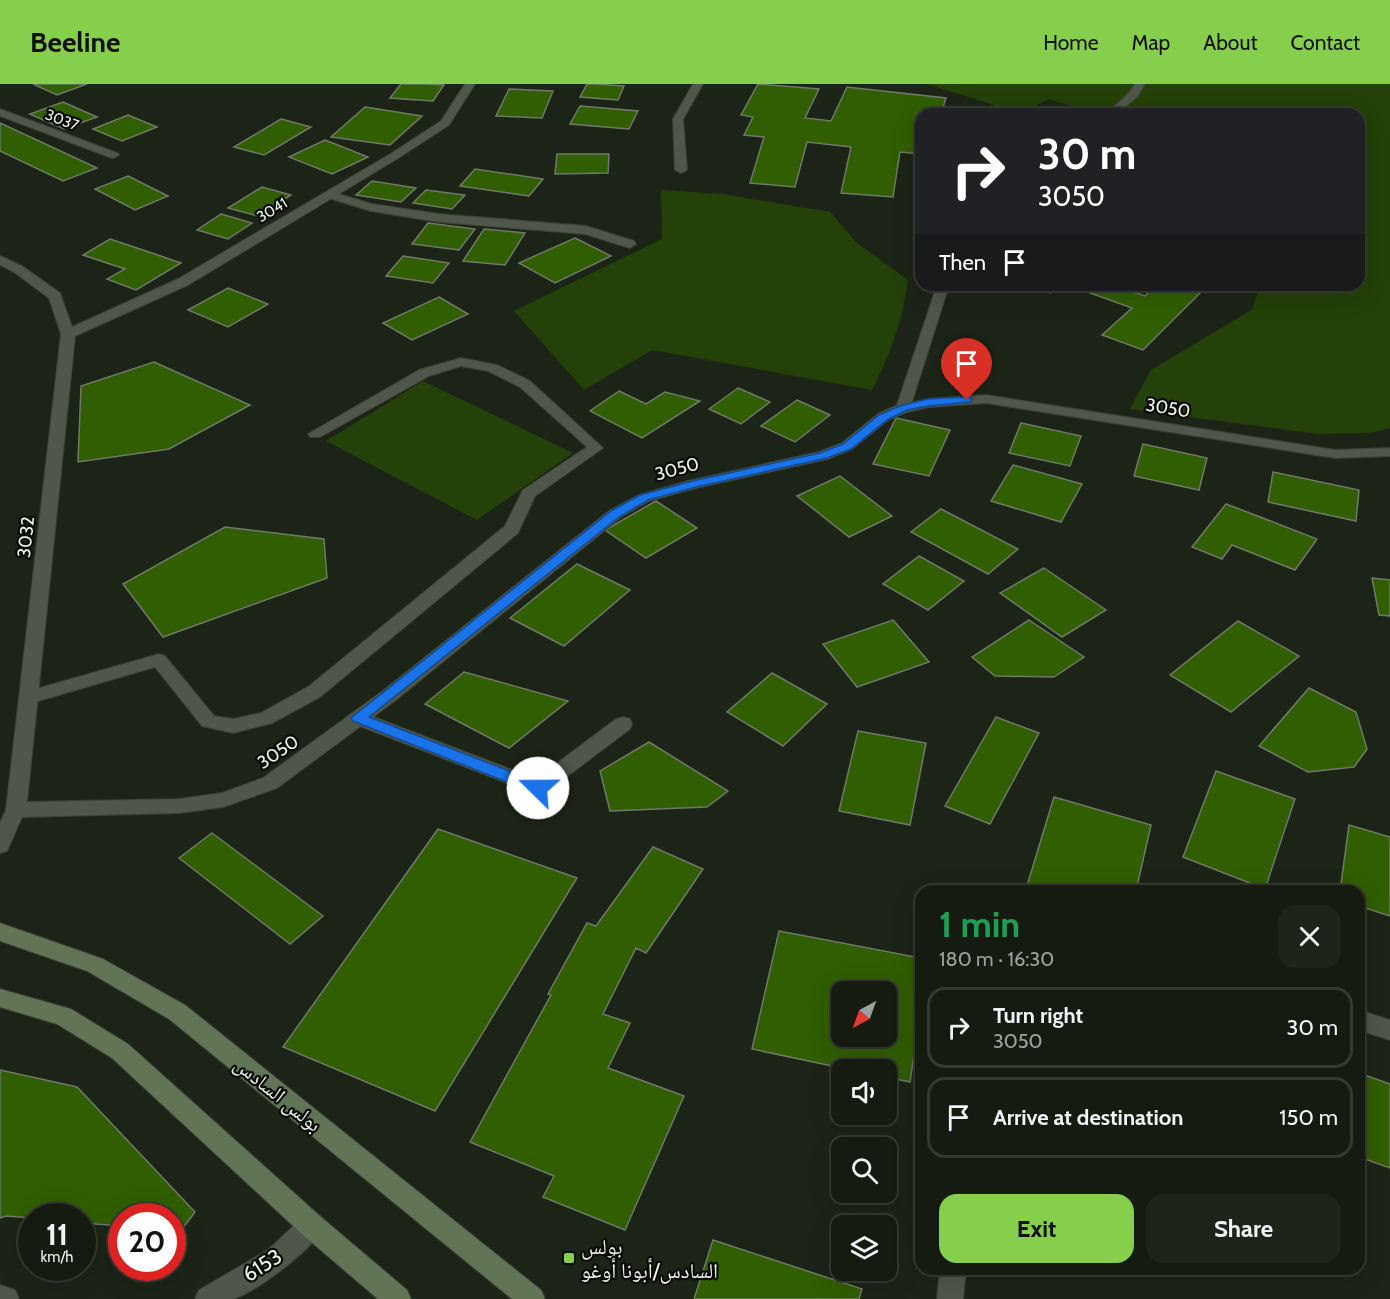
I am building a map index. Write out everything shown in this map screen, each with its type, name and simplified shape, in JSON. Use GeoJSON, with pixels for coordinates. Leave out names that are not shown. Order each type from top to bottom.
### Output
{"type":"FeatureCollection","features":[{"type":"Feature","properties":{"kind":"street","name":"3041"},"geometry":{"type":"LineString","coordinates":[[68,334],[183,282],[445,123],[470,84]]}},
{"type":"Feature","properties":{"kind":"street"},"geometry":{"type":"LineString","coordinates":[[681,170],[678,119],[698,84]]}},
{"type":"Feature","properties":{"kind":"street"},"geometry":{"type":"LineString","coordinates":[[1118,108],[1133,95],[1140,84]]}},
{"type":"Feature","properties":{"kind":"street","name":"3037"},"geometry":{"type":"LineString","coordinates":[[0,112],[113,155]]}},
{"type":"Feature","properties":{"kind":"street"},"geometry":{"type":"LineString","coordinates":[[329,195],[370,207],[439,218],[586,230],[630,244]]}},
{"type":"Feature","properties":{"kind":"street","name":"3032"},"geometry":{"type":"LineString","coordinates":[[0,260],[18,269],[55,296],[68,334],[16,810],[0,845]]}},
{"type":"Feature","properties":{"kind":"street"},"geometry":{"type":"LineString","coordinates":[[903,408],[941,291]]}},
{"type":"Feature","properties":{"kind":"street"},"geometry":{"type":"LineString","coordinates":[[28,698],[159,660],[208,721],[233,726],[266,718],[314,692],[512,529],[528,493],[596,448],[525,384],[492,368],[461,362],[424,373],[315,434]]}},
{"type":"Feature","properties":{"kind":"street","name":"3050"},"geometry":{"type":"LineString","coordinates":[[16,810],[179,806],[223,800],[270,783],[358,718],[615,514],[644,498],[664,492],[823,456],[847,446],[883,417],[903,408],[928,403],[986,399],[1335,454],[1390,452]]}},
{"type":"Feature","properties":{"kind":"street"},"geometry":{"type":"LineString","coordinates":[[358,718],[538,788],[623,724]]}},
{"type":"Feature","properties":{"kind":"street","name":"بولس السادس"},"geometry":{"type":"LineString","coordinates":[[0,932],[95,965],[177,1012],[531,1299]]}},
{"type":"Feature","properties":{"kind":"street"},"geometry":{"type":"LineString","coordinates":[[0,998],[63,1016],[120,1051],[312,1226],[398,1299]]}},
{"type":"Feature","properties":{"kind":"street"},"geometry":{"type":"LineString","coordinates":[[1365,1022],[1390,1030]]}},
{"type":"Feature","properties":{"kind":"street","name":"6153"},"geometry":{"type":"LineString","coordinates":[[208,1299],[277,1259],[312,1226]]}},
{"type":"Feature","properties":{"kind":"street"},"geometry":{"type":"LineString","coordinates":[[950,1299],[952,1275]]}},
{"type":"Feature","properties":{"kind":"street"},"geometry":{"type":"LineString","coordinates":[[0,1298],[6,1299]]}},
{"type":"Feature","properties":{"kind":"green space"},"geometry":{"type":"Polygon","coordinates":[[[926,84],[1390,84],[1390,428],[1371,433],[1318,434],[1130,409],[1151,370],[1253,309],[1258,291],[1365,291],[1365,108],[1077,108],[1049,99],[1031,108],[999,108],[926,84]]]}},
{"type":"Feature","properties":{"kind":"green space"},"geometry":{"type":"Polygon","coordinates":[[[661,190],[722,194],[830,212],[857,243],[908,280],[895,337],[872,390],[652,350],[584,390],[514,311],[662,239],[661,190]]]}},
{"type":"Feature","properties":{"kind":"green space"},"geometry":{"type":"Polygon","coordinates":[[[423,381],[573,453],[477,520],[326,441],[423,381]]]}},
{"type":"Feature","properties":{"kind":"building"},"geometry":{"type":"Polygon","coordinates":[[[33,84],[87,84],[57,95],[33,84]]]}},
{"type":"Feature","properties":{"kind":"building"},"geometry":{"type":"Polygon","coordinates":[[[401,84],[444,85],[433,101],[390,98],[401,84]]]}},
{"type":"Feature","properties":{"kind":"building"},"geometry":{"type":"Polygon","coordinates":[[[587,84],[624,86],[618,100],[580,97],[587,84]]]}},
{"type":"Feature","properties":{"kind":"building"},"geometry":{"type":"Polygon","coordinates":[[[758,84],[819,89],[805,118],[831,121],[847,87],[946,98],[943,108],[915,108],[915,153],[900,152],[893,197],[841,193],[851,147],[807,142],[795,187],[750,183],[764,137],[744,135],[753,117],[741,115],[758,84]]]}},
{"type":"Feature","properties":{"kind":"building"},"geometry":{"type":"Polygon","coordinates":[[[509,89],[553,91],[542,118],[496,116],[509,89]]]}},
{"type":"Feature","properties":{"kind":"building"},"geometry":{"type":"Polygon","coordinates":[[[63,102],[97,117],[64,129],[30,114],[63,102]]]}},
{"type":"Feature","properties":{"kind":"building"},"geometry":{"type":"Polygon","coordinates":[[[580,106],[638,111],[629,129],[570,124],[580,106]]]}},
{"type":"Feature","properties":{"kind":"building"},"geometry":{"type":"Polygon","coordinates":[[[365,107],[422,116],[390,145],[331,137],[365,107]]]}},
{"type":"Feature","properties":{"kind":"building"},"geometry":{"type":"Polygon","coordinates":[[[128,115],[157,127],[122,141],[93,129],[128,115]]]}},
{"type":"Feature","properties":{"kind":"building"},"geometry":{"type":"Polygon","coordinates":[[[281,119],[311,127],[264,155],[234,147],[281,119]]]}},
{"type":"Feature","properties":{"kind":"building"},"geometry":{"type":"Polygon","coordinates":[[[0,123],[97,168],[63,181],[0,151],[0,123]]]}},
{"type":"Feature","properties":{"kind":"building"},"geometry":{"type":"Polygon","coordinates":[[[325,140],[368,157],[332,174],[289,157],[325,140]]]}},
{"type":"Feature","properties":{"kind":"building"},"geometry":{"type":"Polygon","coordinates":[[[557,154],[609,154],[608,173],[555,174],[557,154]]]}},
{"type":"Feature","properties":{"kind":"building"},"geometry":{"type":"Polygon","coordinates":[[[475,169],[543,179],[529,196],[460,186],[475,169]]]}},
{"type":"Feature","properties":{"kind":"building"},"geometry":{"type":"Polygon","coordinates":[[[128,176],[168,196],[135,210],[95,189],[128,176]]]}},
{"type":"Feature","properties":{"kind":"building"},"geometry":{"type":"Polygon","coordinates":[[[372,181],[416,188],[401,202],[356,195],[372,181]]]}},
{"type":"Feature","properties":{"kind":"building"},"geometry":{"type":"Polygon","coordinates":[[[262,187],[291,195],[258,216],[228,208],[262,187]]]}},
{"type":"Feature","properties":{"kind":"building"},"geometry":{"type":"Polygon","coordinates":[[[426,190],[465,195],[452,209],[413,203],[426,190]]]}},
{"type":"Feature","properties":{"kind":"building"},"geometry":{"type":"Polygon","coordinates":[[[221,214],[252,223],[228,239],[197,230],[221,214]]]}},
{"type":"Feature","properties":{"kind":"building"},"geometry":{"type":"Polygon","coordinates":[[[428,223],[475,229],[459,250],[412,244],[428,223]]]}},
{"type":"Feature","properties":{"kind":"building"},"geometry":{"type":"Polygon","coordinates":[[[484,229],[525,233],[505,265],[463,261],[484,229]]]}},
{"type":"Feature","properties":{"kind":"building"},"geometry":{"type":"Polygon","coordinates":[[[575,238],[611,256],[555,283],[519,263],[575,238]]]}},
{"type":"Feature","properties":{"kind":"building"},"geometry":{"type":"Polygon","coordinates":[[[110,239],[181,263],[136,290],[107,279],[125,269],[83,255],[110,239]]]}},
{"type":"Feature","properties":{"kind":"building"},"geometry":{"type":"Polygon","coordinates":[[[403,256],[449,263],[433,283],[386,276],[403,256]]]}},
{"type":"Feature","properties":{"kind":"building"},"geometry":{"type":"Polygon","coordinates":[[[228,288],[268,304],[228,327],[188,310],[228,288]]]}},
{"type":"Feature","properties":{"kind":"building"},"geometry":{"type":"Polygon","coordinates":[[[1085,291],[1130,291],[1145,296],[1150,291],[1202,291],[1143,350],[1102,335],[1132,308],[1085,291]]]}},
{"type":"Feature","properties":{"kind":"building"},"geometry":{"type":"Polygon","coordinates":[[[439,297],[468,314],[412,340],[383,323],[439,297]]]}},
{"type":"Feature","properties":{"kind":"building"},"geometry":{"type":"Polygon","coordinates":[[[154,362],[250,405],[169,449],[78,462],[81,386],[154,362]]]}},
{"type":"Feature","properties":{"kind":"building"},"geometry":{"type":"Polygon","coordinates":[[[738,388],[770,402],[741,424],[709,409],[738,388]]]}},
{"type":"Feature","properties":{"kind":"building"},"geometry":{"type":"Polygon","coordinates":[[[619,391],[646,404],[665,392],[700,401],[642,438],[590,411],[619,391]]]}},
{"type":"Feature","properties":{"kind":"building"},"geometry":{"type":"Polygon","coordinates":[[[797,400],[830,415],[795,442],[761,426],[797,400]]]}},
{"type":"Feature","properties":{"kind":"building"},"geometry":{"type":"Polygon","coordinates":[[[896,418],[950,430],[929,476],[873,464],[896,418]]]}},
{"type":"Feature","properties":{"kind":"building"},"geometry":{"type":"Polygon","coordinates":[[[1021,423],[1081,436],[1070,466],[1009,453],[1021,423]]]}},
{"type":"Feature","properties":{"kind":"building"},"geometry":{"type":"Polygon","coordinates":[[[1143,444],[1207,458],[1199,490],[1134,476],[1143,444]]]}},
{"type":"Feature","properties":{"kind":"building"},"geometry":{"type":"Polygon","coordinates":[[[1013,465],[1082,484],[1061,522],[991,501],[1013,465]]]}},
{"type":"Feature","properties":{"kind":"building"},"geometry":{"type":"Polygon","coordinates":[[[1273,472],[1359,490],[1356,521],[1268,502],[1273,472]]]}},
{"type":"Feature","properties":{"kind":"building"},"geometry":{"type":"Polygon","coordinates":[[[840,476],[892,516],[849,537],[797,496],[840,476]]]}},
{"type":"Feature","properties":{"kind":"building"},"geometry":{"type":"Polygon","coordinates":[[[656,501],[697,528],[646,558],[605,530],[656,501]]]}},
{"type":"Feature","properties":{"kind":"building"},"geometry":{"type":"Polygon","coordinates":[[[1226,504],[1317,539],[1295,570],[1232,545],[1222,559],[1192,547],[1226,504]]]}},
{"type":"Feature","properties":{"kind":"building"},"geometry":{"type":"Polygon","coordinates":[[[941,509],[1018,549],[988,574],[911,532],[941,509]]]}},
{"type":"Feature","properties":{"kind":"building"},"geometry":{"type":"Polygon","coordinates":[[[225,527],[324,539],[327,578],[163,637],[123,584],[225,527]]]}},
{"type":"Feature","properties":{"kind":"building"},"geometry":{"type":"Polygon","coordinates":[[[919,556],[964,581],[928,610],[883,584],[919,556]]]}},
{"type":"Feature","properties":{"kind":"building"},"geometry":{"type":"Polygon","coordinates":[[[577,564],[630,590],[564,646],[510,618],[577,564]]]}},
{"type":"Feature","properties":{"kind":"building"},"geometry":{"type":"Polygon","coordinates":[[[1044,568],[1106,610],[1062,637],[1000,593],[1044,568]]]}},
{"type":"Feature","properties":{"kind":"building"},"geometry":{"type":"Polygon","coordinates":[[[1372,578],[1390,580],[1390,616],[1379,615],[1372,578]]]}},
{"type":"Feature","properties":{"kind":"building"},"geometry":{"type":"Polygon","coordinates":[[[893,620],[929,662],[857,687],[823,644],[893,620]]]}},
{"type":"Feature","properties":{"kind":"building"},"geometry":{"type":"Polygon","coordinates":[[[1029,620],[1084,657],[1054,677],[995,676],[972,657],[1029,620]]]}},
{"type":"Feature","properties":{"kind":"building"},"geometry":{"type":"Polygon","coordinates":[[[1238,621],[1299,656],[1231,712],[1170,675],[1238,621]]]}},
{"type":"Feature","properties":{"kind":"building"},"geometry":{"type":"Polygon","coordinates":[[[464,672],[568,701],[509,748],[425,704],[464,672]]]}},
{"type":"Feature","properties":{"kind":"building"},"geometry":{"type":"Polygon","coordinates":[[[772,673],[827,704],[783,746],[727,712],[772,673]]]}},
{"type":"Feature","properties":{"kind":"building"},"geometry":{"type":"Polygon","coordinates":[[[1309,688],[1356,712],[1367,749],[1354,767],[1308,772],[1259,746],[1309,688]]]}},
{"type":"Feature","properties":{"kind":"building"},"geometry":{"type":"Polygon","coordinates":[[[996,717],[1039,733],[990,824],[945,806],[996,717]]]}},
{"type":"Feature","properties":{"kind":"building"},"geometry":{"type":"Polygon","coordinates":[[[858,731],[926,743],[910,825],[839,811],[858,731]]]}},
{"type":"Feature","properties":{"kind":"building"},"geometry":{"type":"Polygon","coordinates":[[[649,742],[728,791],[707,807],[610,811],[600,771],[649,742]]]}},
{"type":"Feature","properties":{"kind":"building"},"geometry":{"type":"Polygon","coordinates":[[[1216,771],[1295,799],[1266,885],[1255,885],[1183,857],[1216,771]]]}},
{"type":"Feature","properties":{"kind":"building"},"geometry":{"type":"Polygon","coordinates":[[[1054,797],[1151,825],[1137,885],[1027,885],[1054,797]]]}},
{"type":"Feature","properties":{"kind":"building"},"geometry":{"type":"Polygon","coordinates":[[[1349,825],[1390,837],[1390,916],[1365,908],[1365,885],[1341,885],[1349,825]]]}},
{"type":"Feature","properties":{"kind":"building"},"geometry":{"type":"Polygon","coordinates":[[[438,829],[577,878],[435,1111],[283,1047],[438,829]]]}},
{"type":"Feature","properties":{"kind":"building"},"geometry":{"type":"Polygon","coordinates":[[[212,833],[323,916],[290,944],[179,858],[212,833]]]}},
{"type":"Feature","properties":{"kind":"building"},"geometry":{"type":"Polygon","coordinates":[[[653,847],[703,869],[646,953],[636,948],[603,1014],[630,1023],[608,1068],[684,1096],[625,1230],[543,1197],[554,1176],[470,1142],[551,995],[548,994],[587,923],[596,926],[653,847]]]}},
{"type":"Feature","properties":{"kind":"building"},"geometry":{"type":"Polygon","coordinates":[[[779,931],[915,957],[915,1048],[910,1082],[897,1079],[897,1059],[831,1059],[831,1066],[752,1049],[779,931]]]}},
{"type":"Feature","properties":{"kind":"building"},"geometry":{"type":"Polygon","coordinates":[[[0,1070],[77,1087],[195,1212],[186,1224],[186,1203],[108,1203],[108,1225],[96,1224],[96,1203],[18,1203],[18,1217],[0,1218],[0,1070]]]}},
{"type":"Feature","properties":{"kind":"building"},"geometry":{"type":"Polygon","coordinates":[[[1365,1075],[1390,1084],[1390,1168],[1365,1159],[1365,1075]]]}},
{"type":"Feature","properties":{"kind":"building"},"geometry":{"type":"Polygon","coordinates":[[[713,1240],[831,1279],[831,1281],[862,1289],[859,1299],[694,1299],[713,1240]]]}},
{"type":"Feature","properties":{"kind":"place","name":"بولس السادس/أبونا أوغو"},"geometry":{"type":"Point","coordinates":[569,1258]}},
{"type":"Feature","properties":{"kind":"route"},"geometry":{"type":"LineString","coordinates":[[538,788],[358,718],[390,695],[615,514],[644,498],[693,484],[823,456],[847,446],[883,417],[903,408],[928,403],[967,400]]}}]}
